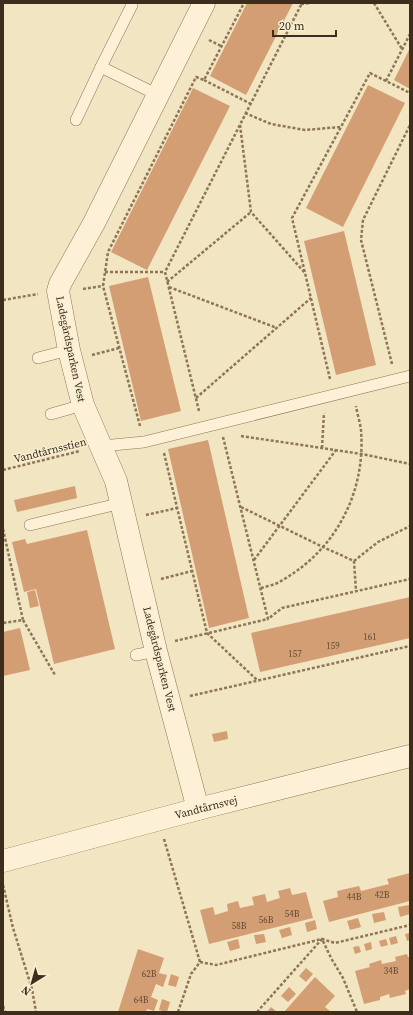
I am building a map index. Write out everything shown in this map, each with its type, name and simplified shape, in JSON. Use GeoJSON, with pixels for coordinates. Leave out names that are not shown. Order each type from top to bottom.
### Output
{"type":"FeatureCollection","features":[{"type":"Feature","properties":{"kind":"street","name":"Ladegårdsparken Vest"},"geometry":{"type":"LineString","coordinates":[[198,809],[170,700],[149,651],[142,584],[124,511],[116,482],[102,446],[83,405],[70,355],[58,291],[60,284],[94,223],[204,3]]}},
{"type":"Feature","properties":{"kind":"street","name":"Vandtårnsvej"},"geometry":{"type":"LineString","coordinates":[[3,860],[158,819],[410,756]]}},
{"type":"Feature","properties":{"kind":"lane"},"geometry":{"type":"LineString","coordinates":[[76,120],[132,4]]}},
{"type":"Feature","properties":{"kind":"lane"},"geometry":{"type":"LineString","coordinates":[[101,67],[158,95]]}},
{"type":"Feature","properties":{"kind":"lane"},"geometry":{"type":"LineString","coordinates":[[38,358],[70,355]]}},
{"type":"Feature","properties":{"kind":"lane"},"geometry":{"type":"LineString","coordinates":[[102,446],[144,442],[203,427],[221,428],[330,396],[410,376]]}},
{"type":"Feature","properties":{"kind":"lane"},"geometry":{"type":"LineString","coordinates":[[51,414],[83,405]]}},
{"type":"Feature","properties":{"kind":"lane"},"geometry":{"type":"LineString","coordinates":[[30,525],[124,511]]}},
{"type":"Feature","properties":{"kind":"path"},"geometry":{"type":"LineString","coordinates":[[204,80],[244,3]]}},
{"type":"Feature","properties":{"kind":"path"},"geometry":{"type":"LineString","coordinates":[[203,427],[165,272],[301,4],[310,3]]}},
{"type":"Feature","properties":{"kind":"path"},"geometry":{"type":"LineString","coordinates":[[374,3],[402,50]]}},
{"type":"Feature","properties":{"kind":"path"},"geometry":{"type":"LineString","coordinates":[[386,81],[410,34]]}},
{"type":"Feature","properties":{"kind":"path"},"geometry":{"type":"LineString","coordinates":[[322,448],[330,396],[311,298],[292,218],[370,73],[410,93]]}},
{"type":"Feature","properties":{"kind":"path"},"geometry":{"type":"LineString","coordinates":[[144,442],[103,286],[108,252],[196,77],[250,104]]}},
{"type":"Feature","properties":{"kind":"path"},"geometry":{"type":"LineString","coordinates":[[245,113],[270,124],[305,130],[341,127]]}},
{"type":"Feature","properties":{"kind":"path"},"geometry":{"type":"LineString","coordinates":[[240,125],[251,212],[305,274]]}},
{"type":"Feature","properties":{"kind":"path"},"geometry":{"type":"LineString","coordinates":[[396,379],[361,240],[363,220],[410,125]]}},
{"type":"Feature","properties":{"kind":"path"},"geometry":{"type":"LineString","coordinates":[[167,282],[251,212]]}},
{"type":"Feature","properties":{"kind":"path"},"geometry":{"type":"LineString","coordinates":[[105,272],[165,272]]}},
{"type":"Feature","properties":{"kind":"path"},"geometry":{"type":"LineString","coordinates":[[168,287],[276,328]]}},
{"type":"Feature","properties":{"kind":"path"},"geometry":{"type":"LineString","coordinates":[[196,398],[311,298]]}},
{"type":"Feature","properties":{"kind":"path"},"geometry":{"type":"LineString","coordinates":[[70,355],[119,348]]}},
{"type":"Feature","properties":{"kind":"path"},"geometry":{"type":"LineString","coordinates":[[261,588],[280,582],[298,570],[323,547],[346,514],[358,481],[362,454],[361,428],[352,390]]}},
{"type":"Feature","properties":{"kind":"path"},"geometry":{"type":"LineString","coordinates":[[268,619],[221,428],[410,464]]}},
{"type":"Feature","properties":{"kind":"path"},"geometry":{"type":"LineString","coordinates":[[160,438],[207,633],[257,680]]}},
{"type":"Feature","properties":{"kind":"path","name":"Vandtårnsstien"},"geometry":{"type":"LineString","coordinates":[[3,470],[102,446]]}},
{"type":"Feature","properties":{"kind":"path"},"geometry":{"type":"LineString","coordinates":[[254,561],[336,450]]}},
{"type":"Feature","properties":{"kind":"path"},"geometry":{"type":"LineString","coordinates":[[240,506],[354,561]]}},
{"type":"Feature","properties":{"kind":"path"},"geometry":{"type":"LineString","coordinates":[[124,511],[177,508]]}},
{"type":"Feature","properties":{"kind":"path"},"geometry":{"type":"LineString","coordinates":[[354,561],[378,542],[410,526]]}},
{"type":"Feature","properties":{"kind":"path"},"geometry":{"type":"LineString","coordinates":[[3,529],[23,620],[55,675]]}},
{"type":"Feature","properties":{"kind":"path"},"geometry":{"type":"LineString","coordinates":[[354,561],[356,591]]}},
{"type":"Feature","properties":{"kind":"path"},"geometry":{"type":"LineString","coordinates":[[142,584],[192,571]]}},
{"type":"Feature","properties":{"kind":"path"},"geometry":{"type":"LineString","coordinates":[[149,651],[207,633],[268,619],[282,608],[410,578]]}},
{"type":"Feature","properties":{"kind":"path"},"geometry":{"type":"LineString","coordinates":[[3,624],[23,620]]}},
{"type":"Feature","properties":{"kind":"path"},"geometry":{"type":"LineString","coordinates":[[170,700],[410,646]]}},
{"type":"Feature","properties":{"kind":"path"},"geometry":{"type":"LineString","coordinates":[[158,819],[200,962]]}},
{"type":"Feature","properties":{"kind":"path"},"geometry":{"type":"LineString","coordinates":[[3,885],[13,928],[32,989],[36,1012]]}},
{"type":"Feature","properties":{"kind":"path"},"geometry":{"type":"LineString","coordinates":[[200,962],[216,965],[322,940],[336,943],[410,925]]}},
{"type":"Feature","properties":{"kind":"path"},"geometry":{"type":"LineString","coordinates":[[257,1012],[322,940]]}},
{"type":"Feature","properties":{"kind":"path"},"geometry":{"type":"LineString","coordinates":[[322,940],[343,978],[357,1012]]}},
{"type":"Feature","properties":{"kind":"path"},"geometry":{"type":"LineString","coordinates":[[178,1012],[191,974],[200,962]]}},
{"type":"Feature","properties":{"kind":"path"},"geometry":{"type":"LineString","coordinates":[[3,1006],[5,1012]]}},
{"type":"Feature","properties":{"kind":"building"},"geometry":{"type":"Polygon","coordinates":[[[247,3],[293,3],[246,95],[210,76],[247,3]]]}},
{"type":"Feature","properties":{"kind":"building"},"geometry":{"type":"Polygon","coordinates":[[[410,48],[410,89],[394,80],[410,48]]]}},
{"type":"Feature","properties":{"kind":"building"},"geometry":{"type":"Polygon","coordinates":[[[368,85],[405,103],[343,227],[306,208],[368,85]]]}},
{"type":"Feature","properties":{"kind":"building"},"geometry":{"type":"Polygon","coordinates":[[[193,88],[230,106],[147,270],[111,252],[193,88]]]}},
{"type":"Feature","properties":{"kind":"building"},"geometry":{"type":"Polygon","coordinates":[[[344,231],[376,365],[336,375],[304,241],[344,231]]]}},
{"type":"Feature","properties":{"kind":"building"},"geometry":{"type":"Polygon","coordinates":[[[148,277],[181,411],[141,421],[109,286],[148,277]]]}},
{"type":"Feature","properties":{"kind":"building"},"geometry":{"type":"Polygon","coordinates":[[[208,440],[249,618],[209,628],[168,449],[208,440]]]}},
{"type":"Feature","properties":{"kind":"building"},"geometry":{"type":"Polygon","coordinates":[[[75,486],[77,498],[17,512],[14,500],[75,486]]]}},
{"type":"Feature","properties":{"kind":"building"},"geometry":{"type":"Polygon","coordinates":[[[87,530],[115,649],[54,664],[36,589],[24,592],[12,542],[25,539],[27,544],[87,530]]]}},
{"type":"Feature","properties":{"kind":"building"},"geometry":{"type":"Polygon","coordinates":[[[35,590],[39,606],[30,608],[27,592],[35,590]]]}},
{"type":"Feature","properties":{"kind":"building"},"geometry":{"type":"Polygon","coordinates":[[[410,597],[410,638],[260,672],[251,633],[410,597]]]}},
{"type":"Feature","properties":{"kind":"building"},"geometry":{"type":"Polygon","coordinates":[[[20,628],[30,670],[3,676],[3,632],[20,628]]]}},
{"type":"Feature","properties":{"kind":"building"},"geometry":{"type":"Polygon","coordinates":[[[227,731],[228,739],[214,742],[212,734],[227,731]]]}},
{"type":"Feature","properties":{"kind":"building"},"geometry":{"type":"Polygon","coordinates":[[[410,873],[410,901],[329,922],[323,901],[338,897],[337,891],[359,886],[361,891],[389,884],[387,879],[410,873]]]}},
{"type":"Feature","properties":{"kind":"building"},"geometry":{"type":"Polygon","coordinates":[[[290,888],[292,895],[306,892],[313,918],[209,944],[200,910],[213,907],[215,915],[228,911],[227,904],[238,901],[240,908],[254,905],[252,897],[265,894],[267,902],[280,898],[278,891],[290,888]]]}},
{"type":"Feature","properties":{"kind":"building"},"geometry":{"type":"Polygon","coordinates":[[[409,905],[410,914],[400,917],[398,907],[409,905]]]}},
{"type":"Feature","properties":{"kind":"building"},"geometry":{"type":"Polygon","coordinates":[[[384,912],[386,920],[374,923],[372,914],[384,912]]]}},
{"type":"Feature","properties":{"kind":"building"},"geometry":{"type":"Polygon","coordinates":[[[358,918],[361,927],[350,930],[347,921],[358,918]]]}},
{"type":"Feature","properties":{"kind":"building"},"geometry":{"type":"Polygon","coordinates":[[[315,920],[317,929],[307,932],[305,923],[315,920]]]}},
{"type":"Feature","properties":{"kind":"building"},"geometry":{"type":"Polygon","coordinates":[[[290,927],[292,935],[282,938],[279,930],[290,927]]]}},
{"type":"Feature","properties":{"kind":"building"},"geometry":{"type":"Polygon","coordinates":[[[410,933],[410,940],[407,941],[405,934],[410,933]]]}},
{"type":"Feature","properties":{"kind":"building"},"geometry":{"type":"Polygon","coordinates":[[[264,934],[266,942],[256,944],[254,935],[264,934]]]}},
{"type":"Feature","properties":{"kind":"building"},"geometry":{"type":"Polygon","coordinates":[[[396,936],[398,943],[391,945],[389,938],[396,936]]]}},
{"type":"Feature","properties":{"kind":"building"},"geometry":{"type":"Polygon","coordinates":[[[238,939],[240,948],[230,951],[227,942],[238,939]]]}},
{"type":"Feature","properties":{"kind":"building"},"geometry":{"type":"Polygon","coordinates":[[[386,939],[388,945],[381,947],[379,941],[386,939]]]}},
{"type":"Feature","properties":{"kind":"building"},"geometry":{"type":"Polygon","coordinates":[[[371,942],[372,949],[366,951],[364,944],[371,942]]]}},
{"type":"Feature","properties":{"kind":"building"},"geometry":{"type":"Polygon","coordinates":[[[359,946],[361,952],[355,954],[353,947],[359,946]]]}},
{"type":"Feature","properties":{"kind":"building"},"geometry":{"type":"Polygon","coordinates":[[[138,949],[164,958],[159,973],[167,975],[163,987],[156,984],[151,997],[158,1000],[154,1011],[147,1009],[146,1012],[118,1012],[138,949]]]}},
{"type":"Feature","properties":{"kind":"building"},"geometry":{"type":"Polygon","coordinates":[[[407,954],[408,957],[410,957],[410,989],[405,991],[406,994],[390,998],[389,994],[380,997],[380,1000],[364,1004],[355,971],[370,967],[369,964],[381,960],[382,964],[396,961],[395,957],[407,954]]]}},
{"type":"Feature","properties":{"kind":"building"},"geometry":{"type":"Polygon","coordinates":[[[306,968],[313,974],[306,982],[299,976],[306,968]]]}},
{"type":"Feature","properties":{"kind":"building"},"geometry":{"type":"Polygon","coordinates":[[[171,974],[179,977],[176,987],[168,985],[171,974]]]}},
{"type":"Feature","properties":{"kind":"building"},"geometry":{"type":"Polygon","coordinates":[[[315,977],[335,996],[325,1007],[331,1012],[284,1012],[315,977]]]}},
{"type":"Feature","properties":{"kind":"building"},"geometry":{"type":"Polygon","coordinates":[[[289,987],[296,994],[288,1002],[281,996],[289,987]]]}},
{"type":"Feature","properties":{"kind":"building"},"geometry":{"type":"Polygon","coordinates":[[[162,999],[170,1002],[167,1012],[159,1010],[162,999]]]}},
{"type":"Feature","properties":{"kind":"building"},"geometry":{"type":"Polygon","coordinates":[[[271,1007],[277,1012],[267,1012],[271,1007]]]}}]}
